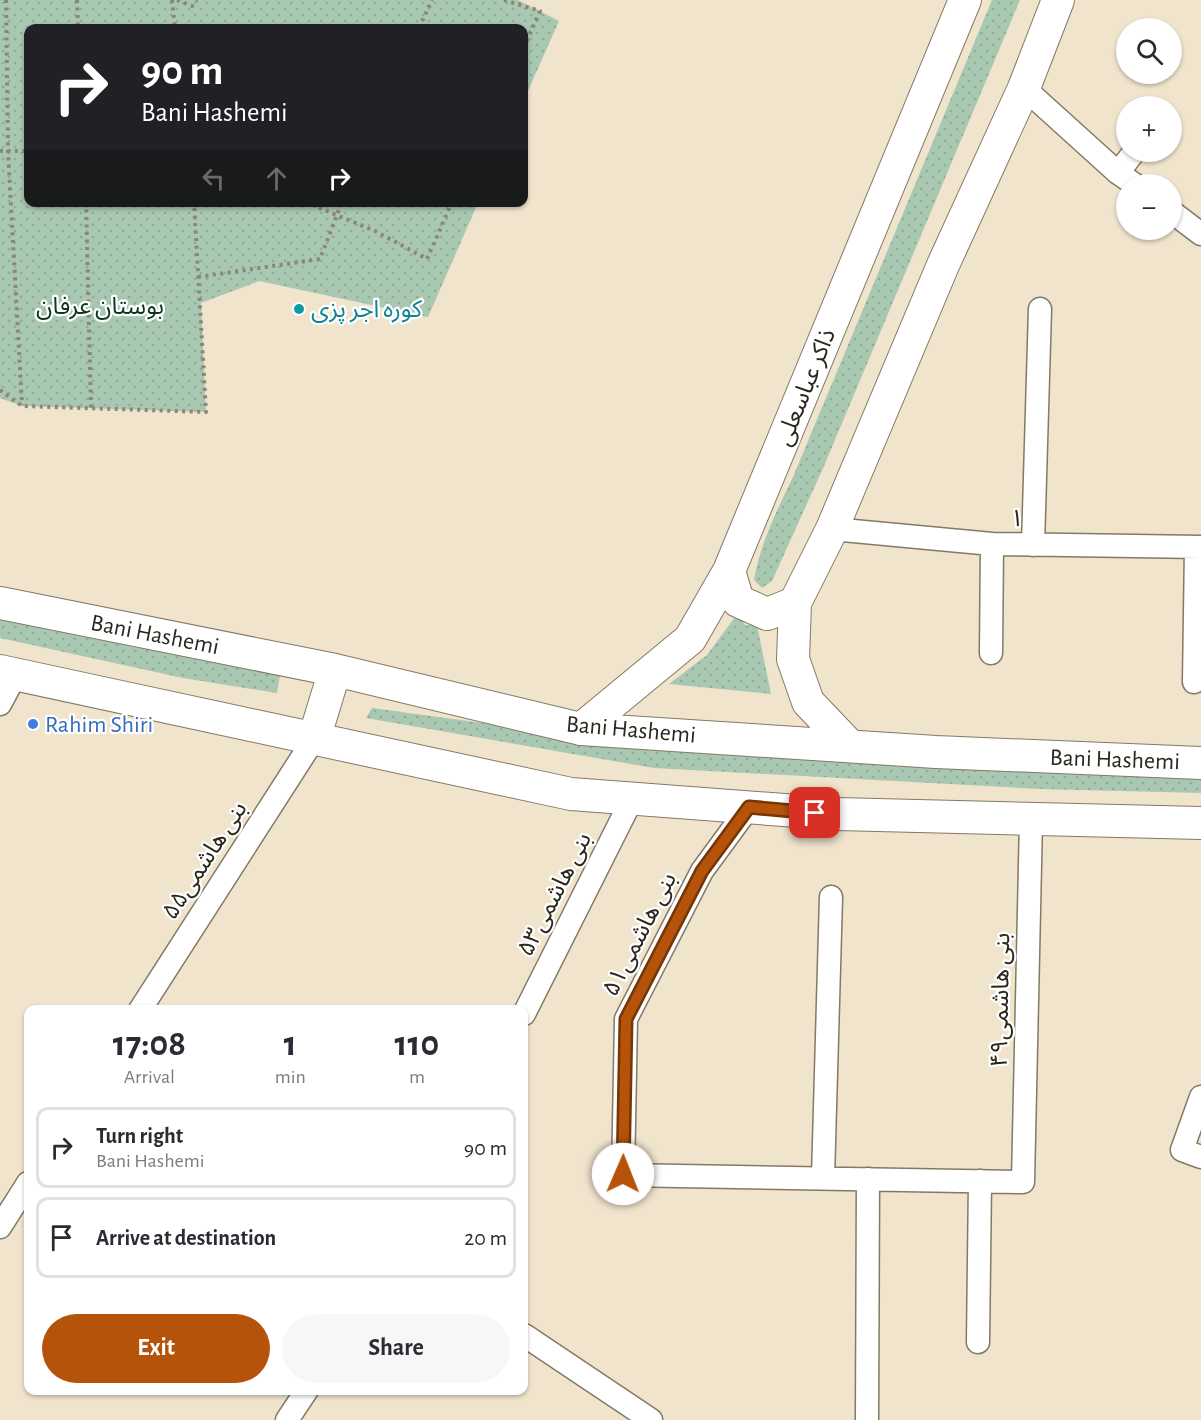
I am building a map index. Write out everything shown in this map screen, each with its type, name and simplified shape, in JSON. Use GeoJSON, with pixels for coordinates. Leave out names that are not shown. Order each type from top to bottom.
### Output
{"type":"FeatureCollection","features":[{"type":"Feature","properties":{"kind":"main road","name":"ذاکر عباسعلی"},"geometry":{"type":"LineString","coordinates":[[581,729],[690,639],[729,571],[965,0]]}},
{"type":"Feature","properties":{"kind":"main road"},"geometry":{"type":"LineString","coordinates":[[849,745],[808,702],[793,659],[795,603],[832,529],[944,265],[1024,88],[1058,0]]}},
{"type":"Feature","properties":{"kind":"main road"},"geometry":{"type":"LineString","coordinates":[[729,571],[738,601],[767,614],[795,603]]}},
{"type":"Feature","properties":{"kind":"main road","name":"Bani Hashemi"},"geometry":{"type":"LineString","coordinates":[[0,603],[335,670],[581,729],[948,752],[1201,762]]}},
{"type":"Feature","properties":{"kind":"main road"},"geometry":{"type":"LineString","coordinates":[[314,739],[335,670]]}},
{"type":"Feature","properties":{"kind":"main road"},"geometry":{"type":"LineString","coordinates":[[8,672],[571,794],[837,814],[1201,824]]}},
{"type":"Feature","properties":{"kind":"street"},"geometry":{"type":"LineString","coordinates":[[1024,88],[1120,174]]}},
{"type":"Feature","properties":{"kind":"street"},"geometry":{"type":"LineString","coordinates":[[1182,220],[1201,234]]}},
{"type":"Feature","properties":{"kind":"street"},"geometry":{"type":"LineString","coordinates":[[1033,545],[1040,309]]}},
{"type":"Feature","properties":{"kind":"street","name":"۱"},"geometry":{"type":"LineString","coordinates":[[832,529],[992,544],[1199,547]]}},
{"type":"Feature","properties":{"kind":"street"},"geometry":{"type":"LineString","coordinates":[[991,653],[992,544]]}},
{"type":"Feature","properties":{"kind":"street"},"geometry":{"type":"LineString","coordinates":[[1194,682],[1199,547]]}},
{"type":"Feature","properties":{"kind":"street"},"geometry":{"type":"LineString","coordinates":[[0,704],[8,672]]}},
{"type":"Feature","properties":{"kind":"street","name":"بنی هاشمی۵۵"},"geometry":{"type":"LineString","coordinates":[[143,1005],[314,739]]}},
{"type":"Feature","properties":{"kind":"street","name":"بنی هاشمی۵۳"},"geometry":{"type":"LineString","coordinates":[[528,1006],[632,799]]}},
{"type":"Feature","properties":{"kind":"street","name":"بنی هاشمی۵۱"},"geometry":{"type":"LineString","coordinates":[[749,807],[702,871],[626,1019],[623,1174],[823,1178]]}},
{"type":"Feature","properties":{"kind":"street","name":"بنی هاشمی۴۹"},"geometry":{"type":"LineString","coordinates":[[980,1181],[1023,1182],[1031,819]]}},
{"type":"Feature","properties":{"kind":"street"},"geometry":{"type":"LineString","coordinates":[[831,897],[823,1178],[980,1181],[978,1342]]}},
{"type":"Feature","properties":{"kind":"street"},"geometry":{"type":"LineString","coordinates":[[1201,1096],[1182,1150],[1201,1157]]}},
{"type":"Feature","properties":{"kind":"street"},"geometry":{"type":"LineString","coordinates":[[867,1420],[868,1179]]}},
{"type":"Feature","properties":{"kind":"street"},"geometry":{"type":"LineString","coordinates":[[0,1227],[24,1189]]}},
{"type":"Feature","properties":{"kind":"street"},"geometry":{"type":"LineString","coordinates":[[528,1338],[651,1420]]}},
{"type":"Feature","properties":{"kind":"street"},"geometry":{"type":"LineString","coordinates":[[287,1420],[304,1395]]}},
{"type":"Feature","properties":{"kind":"path"},"geometry":{"type":"LineString","coordinates":[[6,0],[8,151],[22,406]]}},
{"type":"Feature","properties":{"kind":"path"},"geometry":{"type":"LineString","coordinates":[[76,0],[78,24]]}},
{"type":"Feature","properties":{"kind":"path"},"geometry":{"type":"LineString","coordinates":[[172,0],[175,24]]}},
{"type":"Feature","properties":{"kind":"path"},"geometry":{"type":"LineString","coordinates":[[177,0],[192,6],[197,0]]}},
{"type":"Feature","properties":{"kind":"path"},"geometry":{"type":"LineString","coordinates":[[421,24],[432,0]]}},
{"type":"Feature","properties":{"kind":"path"},"geometry":{"type":"LineString","coordinates":[[504,0],[540,11],[528,38]]}},
{"type":"Feature","properties":{"kind":"path"},"geometry":{"type":"LineString","coordinates":[[0,151],[24,151]]}},
{"type":"Feature","properties":{"kind":"path"},"geometry":{"type":"LineString","coordinates":[[86,207],[91,408]]}},
{"type":"Feature","properties":{"kind":"path"},"geometry":{"type":"LineString","coordinates":[[0,390],[22,406],[206,412],[194,207]]}},
{"type":"Feature","properties":{"kind":"path"},"geometry":{"type":"LineString","coordinates":[[317,207],[375,231],[427,259],[450,207]]}},
{"type":"Feature","properties":{"kind":"path"},"geometry":{"type":"LineString","coordinates":[[198,277],[320,259],[340,207]]}},
{"type":"Feature","properties":{"kind":"green space","name":"بوستان عرفان"},"geometry":{"type":"Polygon","coordinates":[[[0,0],[518,0],[559,21],[528,91],[528,24],[24,24],[24,207],[476,207],[428,317],[259,281],[201,303],[206,412],[22,406],[0,398],[0,0]]]}},
{"type":"Feature","properties":{"kind":"green space"},"geometry":{"type":"Polygon","coordinates":[[[992,0],[1020,0],[824,466],[772,581],[762,588],[754,580],[760,553],[770,527],[992,0]]]}},
{"type":"Feature","properties":{"kind":"green space"},"geometry":{"type":"Polygon","coordinates":[[[738,613],[745,625],[757,625],[771,694],[669,684],[707,655],[738,613]]]}},
{"type":"Feature","properties":{"kind":"green space"},"geometry":{"type":"Polygon","coordinates":[[[0,618],[280,675],[277,693],[183,678],[0,638],[0,618]]]}},
{"type":"Feature","properties":{"kind":"green space"},"geometry":{"type":"Polygon","coordinates":[[[372,708],[606,740],[1201,774],[1201,793],[1041,789],[654,768],[366,718],[372,708]]]}},
{"type":"Feature","properties":{"kind":"place","name":"کوره اجر پزی"},"geometry":{"type":"Point","coordinates":[299,309]}},
{"type":"Feature","properties":{"kind":"place","name":"Rahim Shiri"},"geometry":{"type":"Point","coordinates":[33,724]}},
{"type":"Feature","properties":{"kind":"route"},"geometry":{"type":"LineString","coordinates":[[623,1174],[626,1019],[702,871],[749,807],[815,813]]}}]}
